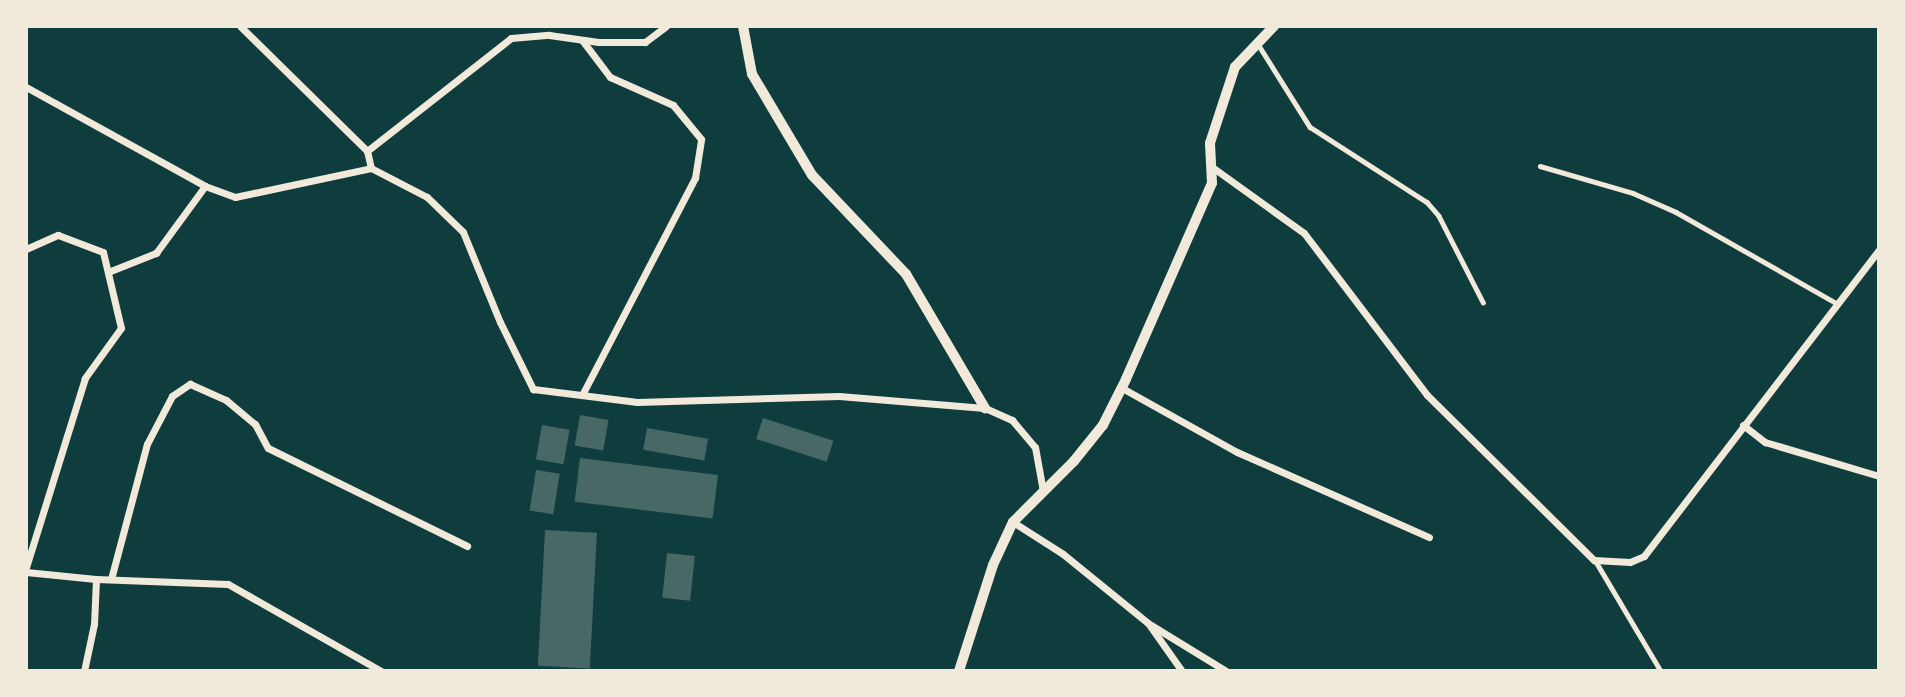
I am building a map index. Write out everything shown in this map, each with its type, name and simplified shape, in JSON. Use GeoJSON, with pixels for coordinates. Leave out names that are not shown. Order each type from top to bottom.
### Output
{"type":"FeatureCollection","features":[{"type":"Feature","properties":{"kind":"street"},"geometry":{"type":"LineString","coordinates":[[240,26],[368,151],[371,168]]}},
{"type":"Feature","properties":{"kind":"street"},"geometry":{"type":"LineString","coordinates":[[368,151],[511,38],[549,35],[582,40],[645,41],[666,26]]}},
{"type":"Feature","properties":{"kind":"street"},"geometry":{"type":"LineString","coordinates":[[743,26],[752,75],[812,174],[906,274],[985,408]]}},
{"type":"Feature","properties":{"kind":"street"},"geometry":{"type":"LineString","coordinates":[[959,671],[993,565],[1013,522],[1103,425],[1122,388],[1212,183],[1210,143],[1222,99],[1235,67],[1274,26]]}},
{"type":"Feature","properties":{"kind":"street"},"geometry":{"type":"LineString","coordinates":[[582,40],[610,77],[673,105],[701,139],[695,178],[582,395]]}},
{"type":"Feature","properties":{"kind":"street"},"geometry":{"type":"LineString","coordinates":[[26,87],[205,186],[235,197],[371,168],[427,197],[463,232],[499,323],[533,390],[637,402],[839,396],[985,408],[1012,420],[1035,447],[1042,491]]}},
{"type":"Feature","properties":{"kind":"street"},"geometry":{"type":"LineString","coordinates":[[1212,167],[1304,233],[1427,395],[1594,560],[1630,562],[1644,556],[1879,250]]}},
{"type":"Feature","properties":{"kind":"street"},"geometry":{"type":"LineString","coordinates":[[108,272],[156,253],[205,186]]}},
{"type":"Feature","properties":{"kind":"street"},"geometry":{"type":"LineString","coordinates":[[26,249],[58,235],[103,251],[121,328],[85,378],[26,569],[96,579],[228,584],[381,671]]}},
{"type":"Feature","properties":{"kind":"street"},"geometry":{"type":"LineString","coordinates":[[111,579],[147,444],[172,396],[190,384],[226,400],[256,424],[268,448],[467,545]]}},
{"type":"Feature","properties":{"kind":"street"},"geometry":{"type":"LineString","coordinates":[[1122,388],[1237,452],[1429,537]]}},
{"type":"Feature","properties":{"kind":"street"},"geometry":{"type":"LineString","coordinates":[[1743,425],[1765,442],[1879,476]]}},
{"type":"Feature","properties":{"kind":"street"},"geometry":{"type":"LineString","coordinates":[[1013,522],[1063,554],[1148,623],[1226,671]]}},
{"type":"Feature","properties":{"kind":"street"},"geometry":{"type":"LineString","coordinates":[[84,671],[94,624],[96,579]]}},
{"type":"Feature","properties":{"kind":"street"},"geometry":{"type":"LineString","coordinates":[[1148,623],[1182,671]]}},
{"type":"Feature","properties":{"kind":"lane"},"geometry":{"type":"LineString","coordinates":[[1258,43],[1310,127],[1426,202],[1439,216],[1483,302]]}},
{"type":"Feature","properties":{"kind":"lane"},"geometry":{"type":"LineString","coordinates":[[1540,166],[1633,193],[1676,212],[1839,305]]}},
{"type":"Feature","properties":{"kind":"lane"},"geometry":{"type":"LineString","coordinates":[[1594,560],[1661,671]]}},
{"type":"Feature","properties":{"kind":"building"},"geometry":{"type":"Polygon","coordinates":[[[580,415],[609,420],[603,451],[575,446],[580,415]]]}},
{"type":"Feature","properties":{"kind":"building"},"geometry":{"type":"Polygon","coordinates":[[[763,418],[833,441],[827,462],[756,439],[763,418]]]}},
{"type":"Feature","properties":{"kind":"building"},"geometry":{"type":"Polygon","coordinates":[[[542,425],[570,430],[563,464],[536,459],[542,425]]]}},
{"type":"Feature","properties":{"kind":"building"},"geometry":{"type":"Polygon","coordinates":[[[647,428],[708,439],[704,460],[643,450],[647,428]]]}},
{"type":"Feature","properties":{"kind":"building"},"geometry":{"type":"Polygon","coordinates":[[[580,458],[718,475],[713,519],[575,502],[580,458]]]}},
{"type":"Feature","properties":{"kind":"building"},"geometry":{"type":"Polygon","coordinates":[[[536,470],[560,474],[553,514],[530,510],[536,470]]]}},
{"type":"Feature","properties":{"kind":"building"},"geometry":{"type":"Polygon","coordinates":[[[545,530],[597,533],[590,669],[538,666],[545,530]]]}},
{"type":"Feature","properties":{"kind":"building"},"geometry":{"type":"Polygon","coordinates":[[[667,553],[695,556],[690,601],[662,598],[667,553]]]}}]}
